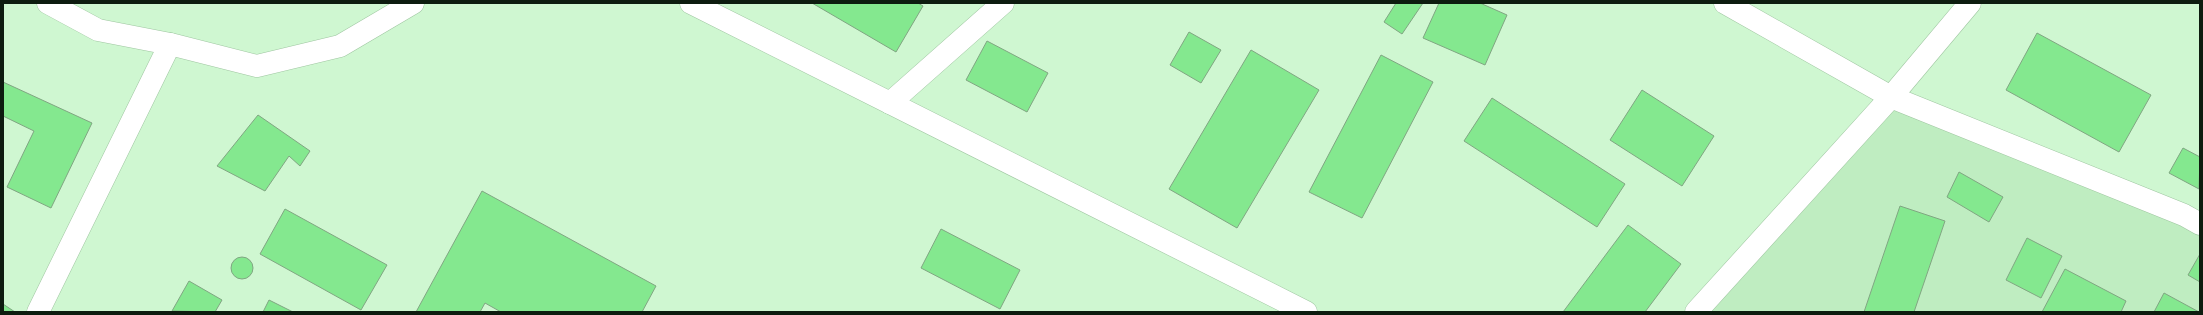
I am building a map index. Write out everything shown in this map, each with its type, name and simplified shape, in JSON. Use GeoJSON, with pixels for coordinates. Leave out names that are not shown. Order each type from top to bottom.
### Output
{"type":"FeatureCollection","features":[{"type":"Feature","properties":{"kind":"street"},"geometry":{"type":"LineString","coordinates":[[48,3],[98,30],[170,44],[257,66],[340,46],[414,3]]}},
{"type":"Feature","properties":{"kind":"street"},"geometry":{"type":"LineString","coordinates":[[691,3],[1306,312]]}},
{"type":"Feature","properties":{"kind":"street"},"geometry":{"type":"LineString","coordinates":[[890,103],[1004,3]]}},
{"type":"Feature","properties":{"kind":"street"},"geometry":{"type":"LineString","coordinates":[[1725,3],[1891,97],[2176,212],[2200,224]]}},
{"type":"Feature","properties":{"kind":"street"},"geometry":{"type":"LineString","coordinates":[[1696,312],[1891,97],[1970,3]]}},
{"type":"Feature","properties":{"kind":"street"},"geometry":{"type":"LineString","coordinates":[[38,312],[170,44]]}},
{"type":"Feature","properties":{"kind":"shaded area"},"geometry":{"type":"Polygon","coordinates":[[[1891,97],[2200,228],[2200,312],[1696,312],[1891,97]]]}},
{"type":"Feature","properties":{"kind":"building"},"geometry":{"type":"Polygon","coordinates":[[[812,3],[918,3],[923,6],[896,52],[812,3]]]}},
{"type":"Feature","properties":{"kind":"building"},"geometry":{"type":"Polygon","coordinates":[[[1396,3],[1423,3],[1402,34],[1384,22],[1396,3]]]}},
{"type":"Feature","properties":{"kind":"building"},"geometry":{"type":"Polygon","coordinates":[[[1439,3],[1480,3],[1507,15],[1485,65],[1423,38],[1439,3]]]}},
{"type":"Feature","properties":{"kind":"building"},"geometry":{"type":"Polygon","coordinates":[[[1189,32],[1221,50],[1201,83],[1170,65],[1189,32]]]}},
{"type":"Feature","properties":{"kind":"building"},"geometry":{"type":"Polygon","coordinates":[[[2037,33],[2151,95],[2119,152],[2006,90],[2037,33]]]}},
{"type":"Feature","properties":{"kind":"building"},"geometry":{"type":"Polygon","coordinates":[[[987,41],[1048,73],[1027,112],[966,80],[987,41]]]}},
{"type":"Feature","properties":{"kind":"building"},"geometry":{"type":"Polygon","coordinates":[[[1251,50],[1319,90],[1237,228],[1169,189],[1251,50]]]}},
{"type":"Feature","properties":{"kind":"building"},"geometry":{"type":"Polygon","coordinates":[[[1381,55],[1433,82],[1362,218],[1309,192],[1381,55]]]}},
{"type":"Feature","properties":{"kind":"building"},"geometry":{"type":"Polygon","coordinates":[[[3,82],[92,123],[51,208],[7,187],[34,131],[3,116],[3,82]]]}},
{"type":"Feature","properties":{"kind":"building"},"geometry":{"type":"Polygon","coordinates":[[[1642,90],[1714,136],[1682,186],[1610,140],[1642,90]]]}},
{"type":"Feature","properties":{"kind":"building"},"geometry":{"type":"Polygon","coordinates":[[[1492,98],[1625,184],[1597,227],[1464,141],[1492,98]]]}},
{"type":"Feature","properties":{"kind":"building"},"geometry":{"type":"Polygon","coordinates":[[[258,115],[310,151],[300,166],[289,156],[265,191],[217,166],[258,115]]]}},
{"type":"Feature","properties":{"kind":"building"},"geometry":{"type":"Polygon","coordinates":[[[2183,148],[2200,157],[2199,189],[2169,173],[2183,148]]]}},
{"type":"Feature","properties":{"kind":"building"},"geometry":{"type":"Polygon","coordinates":[[[1959,172],[2003,197],[1989,222],[1947,197],[1959,172]]]}},
{"type":"Feature","properties":{"kind":"building"},"geometry":{"type":"Polygon","coordinates":[[[482,191],[656,286],[642,312],[501,312],[485,303],[480,312],[416,312],[482,191]]]}},
{"type":"Feature","properties":{"kind":"building"},"geometry":{"type":"Polygon","coordinates":[[[1900,206],[1945,221],[1914,312],[1864,312],[1900,206]]]}},
{"type":"Feature","properties":{"kind":"building"},"geometry":{"type":"Polygon","coordinates":[[[285,209],[387,265],[361,310],[260,254],[285,209]]]}},
{"type":"Feature","properties":{"kind":"building"},"geometry":{"type":"Polygon","coordinates":[[[1628,225],[1681,264],[1645,312],[1563,312],[1628,225]]]}},
{"type":"Feature","properties":{"kind":"building"},"geometry":{"type":"Polygon","coordinates":[[[941,229],[1020,270],[1000,309],[921,268],[941,229]]]}},
{"type":"Feature","properties":{"kind":"building"},"geometry":{"type":"Polygon","coordinates":[[[2027,238],[2062,256],[2041,298],[2006,280],[2027,238]]]}},
{"type":"Feature","properties":{"kind":"building"},"geometry":{"type":"Polygon","coordinates":[[[2200,254],[2200,282],[2188,275],[2200,254]]]}},
{"type":"Feature","properties":{"kind":"building"},"geometry":{"type":"Polygon","coordinates":[[[238,257],[246,257],[253,264],[253,272],[246,279],[238,279],[231,272],[231,264],[238,257]]]}},
{"type":"Feature","properties":{"kind":"building"},"geometry":{"type":"Polygon","coordinates":[[[2065,269],[2126,301],[2121,312],[2042,312],[2065,269]]]}},
{"type":"Feature","properties":{"kind":"building"},"geometry":{"type":"Polygon","coordinates":[[[189,281],[222,300],[215,312],[172,311],[189,281]]]}},
{"type":"Feature","properties":{"kind":"building"},"geometry":{"type":"Polygon","coordinates":[[[2164,293],[2199,312],[2154,312],[2164,293]]]}},
{"type":"Feature","properties":{"kind":"building"},"geometry":{"type":"Polygon","coordinates":[[[269,300],[293,312],[263,312],[269,300]]]}},
{"type":"Feature","properties":{"kind":"building"},"geometry":{"type":"Polygon","coordinates":[[[3,304],[15,312],[3,312],[3,304]]]}}]}
